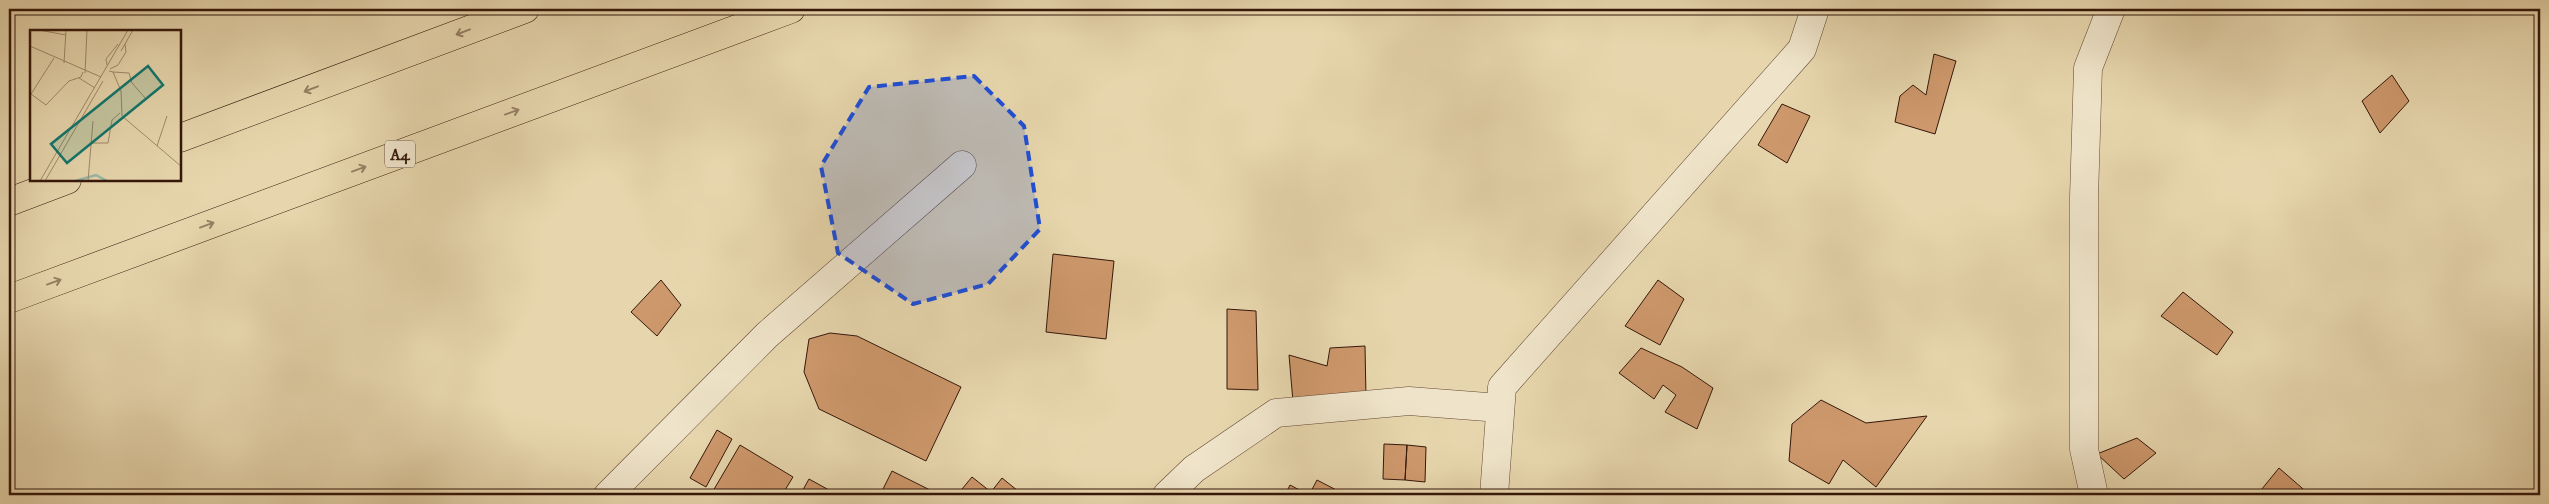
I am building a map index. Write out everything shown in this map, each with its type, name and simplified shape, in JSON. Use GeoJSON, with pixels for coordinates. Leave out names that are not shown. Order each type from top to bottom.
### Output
{"type":"FeatureCollection","features":[{"type":"Feature","properties":{"kind":"highway"},"geometry":{"type":"LineString","coordinates":[[181,138],[525,9]]}},
{"type":"Feature","properties":{"kind":"highway","name":"A4"},"geometry":{"type":"LineString","coordinates":[[9,299],[790,9]]}},
{"type":"Feature","properties":{"kind":"highway"},"geometry":{"type":"LineString","coordinates":[[9,202],[65,181]]}},
{"type":"Feature","properties":{"kind":"street"},"geometry":{"type":"LineString","coordinates":[[1494,495],[1502,387],[1802,49],[1815,9]]}},
{"type":"Feature","properties":{"kind":"street"},"geometry":{"type":"LineString","coordinates":[[2094,495],[2084,450],[2084,198],[2088,68],[2111,9]]}},
{"type":"Feature","properties":{"kind":"street"},"geometry":{"type":"LineString","coordinates":[[624,491],[767,335],[962,165]]}},
{"type":"Feature","properties":{"kind":"street"},"geometry":{"type":"LineString","coordinates":[[1167,495],[1194,469],[1276,413],[1409,401],[1500,408]]}},
{"type":"Feature","properties":{"kind":"highlighted area"},"geometry":{"type":"Polygon","coordinates":[[[974,76],[1024,126],[1040,229],[988,284],[913,304],[838,253],[821,166],[869,87],[974,76]]]}},
{"type":"Feature","properties":{"kind":"building"},"geometry":{"type":"Polygon","coordinates":[[[1934,54],[1956,61],[1935,134],[1895,122],[1900,96],[1913,85],[1926,95],[1934,54]]]}},
{"type":"Feature","properties":{"kind":"building"},"geometry":{"type":"Polygon","coordinates":[[[2392,75],[2409,101],[2380,133],[2362,101],[2392,75]]]}},
{"type":"Feature","properties":{"kind":"building"},"geometry":{"type":"Polygon","coordinates":[[[1782,104],[1810,116],[1787,163],[1758,145],[1782,104]]]}},
{"type":"Feature","properties":{"kind":"building"},"geometry":{"type":"Polygon","coordinates":[[[1053,254],[1114,261],[1106,339],[1046,332],[1053,254]]]}},
{"type":"Feature","properties":{"kind":"building"},"geometry":{"type":"Polygon","coordinates":[[[661,280],[681,305],[657,336],[631,312],[661,280]]]}},
{"type":"Feature","properties":{"kind":"building"},"geometry":{"type":"Polygon","coordinates":[[[1658,280],[1684,299],[1660,345],[1625,326],[1658,280]]]}},
{"type":"Feature","properties":{"kind":"building"},"geometry":{"type":"Polygon","coordinates":[[[2183,292],[2233,332],[2217,355],[2161,316],[2183,292]]]}},
{"type":"Feature","properties":{"kind":"building"},"geometry":{"type":"Polygon","coordinates":[[[1227,309],[1256,311],[1258,390],[1227,389],[1227,309]]]}},
{"type":"Feature","properties":{"kind":"building"},"geometry":{"type":"Polygon","coordinates":[[[830,333],[857,336],[961,387],[926,461],[819,409],[804,372],[809,339],[830,333]]]}},
{"type":"Feature","properties":{"kind":"building"},"geometry":{"type":"Polygon","coordinates":[[[1365,346],[1366,398],[1293,402],[1289,355],[1327,366],[1330,348],[1365,346]]]}},
{"type":"Feature","properties":{"kind":"building"},"geometry":{"type":"Polygon","coordinates":[[[1641,348],[1682,367],[1713,388],[1697,429],[1665,412],[1676,395],[1663,385],[1654,399],[1619,373],[1641,348]]]}},
{"type":"Feature","properties":{"kind":"building"},"geometry":{"type":"Polygon","coordinates":[[[1821,400],[1866,423],[1927,416],[1876,487],[1843,460],[1829,484],[1789,461],[1792,424],[1821,400]]]}},
{"type":"Feature","properties":{"kind":"building"},"geometry":{"type":"Polygon","coordinates":[[[717,430],[732,439],[706,487],[690,478],[717,430]]]}},
{"type":"Feature","properties":{"kind":"building"},"geometry":{"type":"Polygon","coordinates":[[[2137,438],[2156,453],[2124,479],[2097,454],[2137,438]]]}},
{"type":"Feature","properties":{"kind":"building"},"geometry":{"type":"Polygon","coordinates":[[[1384,444],[1407,445],[1405,480],[1383,479],[1384,444]]]}},
{"type":"Feature","properties":{"kind":"building"},"geometry":{"type":"Polygon","coordinates":[[[740,445],[793,477],[782,495],[720,495],[713,491],[740,445]]]}},
{"type":"Feature","properties":{"kind":"building"},"geometry":{"type":"Polygon","coordinates":[[[1407,445],[1426,447],[1425,482],[1405,480],[1407,445]]]}},
{"type":"Feature","properties":{"kind":"building"},"geometry":{"type":"Polygon","coordinates":[[[2279,468],[2310,495],[2257,495],[2279,468]]]}},
{"type":"Feature","properties":{"kind":"building"},"geometry":{"type":"Polygon","coordinates":[[[892,471],[932,491],[929,495],[880,495],[892,471]]]}},
{"type":"Feature","properties":{"kind":"building"},"geometry":{"type":"Polygon","coordinates":[[[972,477],[991,492],[1002,478],[1023,495],[957,495],[972,477]]]}},
{"type":"Feature","properties":{"kind":"building"},"geometry":{"type":"Polygon","coordinates":[[[809,479],[838,495],[800,495],[809,479]]]}},
{"type":"Feature","properties":{"kind":"building"},"geometry":{"type":"Polygon","coordinates":[[[1317,480],[1346,495],[1309,495],[1317,480]]]}},
{"type":"Feature","properties":{"kind":"building"},"geometry":{"type":"Polygon","coordinates":[[[1290,485],[1309,495],[1285,495],[1290,485]]]}}]}
